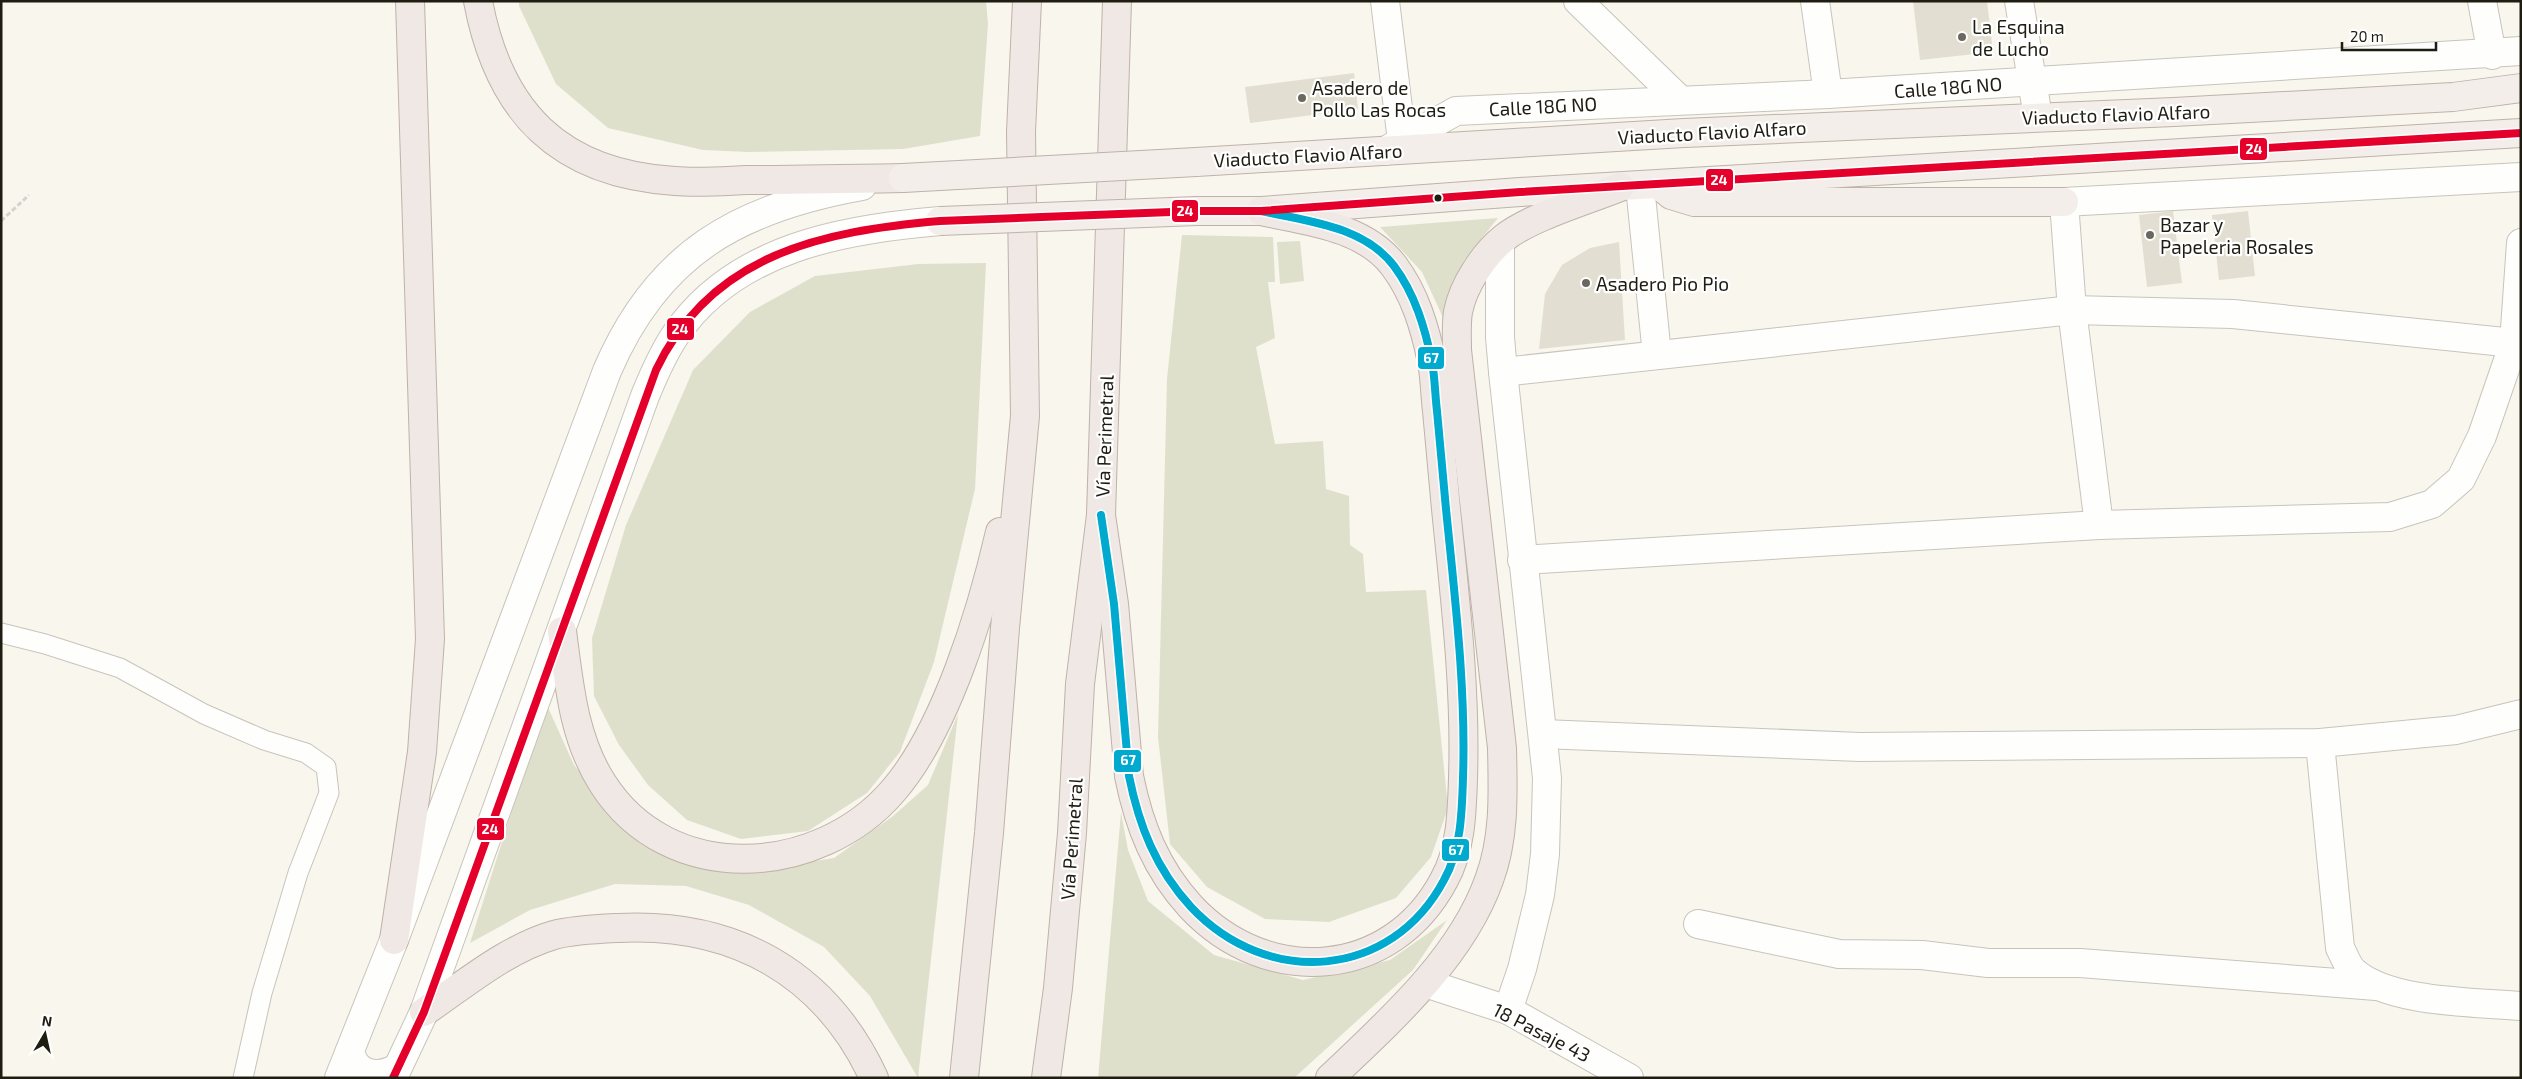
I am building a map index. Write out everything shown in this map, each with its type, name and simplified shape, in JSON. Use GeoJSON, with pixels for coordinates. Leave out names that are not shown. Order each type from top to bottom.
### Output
{"type":"FeatureCollection","features":[{"type":"Feature","properties":{"kind":"highway"},"geometry":{"type":"LineString","coordinates":[[394,940],[422,752],[430,640],[410,1]]}},
{"type":"Feature","properties":{"kind":"highway"},"geometry":{"type":"LineString","coordinates":[[478,1],[489,48],[512,94],[541,133],[576,156],[619,172],[676,181],[903,178]]}},
{"type":"Feature","properties":{"kind":"highway"},"geometry":{"type":"LineString","coordinates":[[964,1078],[986,872],[1005,628],[1026,416],[1021,132],[1027,1]]}},
{"type":"Feature","properties":{"kind":"highway","name":"Vía Perimetral"},"geometry":{"type":"LineString","coordinates":[[1046,1078],[1058,988],[1069,872],[1080,684],[1101,515],[1117,1]]}},
{"type":"Feature","properties":{"kind":"highway"},"geometry":{"type":"LineString","coordinates":[[1330,1078],[1425,984],[1457,939],[1482,896],[1496,858],[1503,808],[1500,718],[1457,350],[1458,312],[1468,282],[1500,243],[1523,226],[1640,186]]}},
{"type":"Feature","properties":{"kind":"highway"},"geometry":{"type":"LineString","coordinates":[[1101,515],[1114,604],[1132,795],[1147,842],[1176,890],[1208,923],[1248,948],[1274,958],[1304,962],[1347,958],[1385,944],[1404,932],[1435,897],[1446,876],[1460,826],[1463,795],[1463,689],[1432,364],[1414,299],[1394,266],[1383,253],[1367,242],[1344,232],[1261,211]]}},
{"type":"Feature","properties":{"kind":"highway"},"geometry":{"type":"LineString","coordinates":[[562,631],[572,698],[582,741],[603,784],[628,816],[663,839],[706,855],[750,859],[796,853],[819,845],[840,835],[876,809],[904,778],[932,728],[950,690],[989,579],[1026,416]]}},
{"type":"Feature","properties":{"kind":"highway"},"geometry":{"type":"LineString","coordinates":[[424,1012],[503,959],[554,935],[607,928],[661,928],[712,937],[744,947],[770,959],[794,974],[830,1008],[848,1030],[874,1078]]}},
{"type":"Feature","properties":{"kind":"main road","name":"Viaducto Flavio Alfaro"},"geometry":{"type":"LineString","coordinates":[[903,178],[1196,162],[1394,146],[2174,112],[2433,98],[2521,88]]}},
{"type":"Feature","properties":{"kind":"main road"},"geometry":{"type":"LineString","coordinates":[[940,221],[1197,211],[1261,211],[1640,186],[2521,133]]}},
{"type":"Feature","properties":{"kind":"main road"},"geometry":{"type":"LineString","coordinates":[[1640,186],[1694,202],[2064,202]]}},
{"type":"Feature","properties":{"kind":"street"},"geometry":{"type":"LineString","coordinates":[[1385,1],[1394,146]]}},
{"type":"Feature","properties":{"kind":"street"},"geometry":{"type":"LineString","coordinates":[[1578,1],[1679,99]]}},
{"type":"Feature","properties":{"kind":"street"},"geometry":{"type":"LineString","coordinates":[[1815,1],[1828,94]]}},
{"type":"Feature","properties":{"kind":"street"},"geometry":{"type":"LineString","coordinates":[[2019,1],[2038,118]]}},
{"type":"Feature","properties":{"kind":"street"},"geometry":{"type":"LineString","coordinates":[[2482,1],[2492,55]]}},
{"type":"Feature","properties":{"kind":"street","name":"Calle 18G NO"},"geometry":{"type":"LineString","coordinates":[[1394,146],[1456,111],[1679,99],[1828,94],[2492,55],[2521,51]]}},
{"type":"Feature","properties":{"kind":"street"},"geometry":{"type":"LineString","coordinates":[[2098,525],[2072,310],[2064,202],[2470,178],[2521,177]]}},
{"type":"Feature","properties":{"kind":"street"},"geometry":{"type":"LineString","coordinates":[[339,1078],[394,940],[607,371],[616,350],[640,309],[652,291],[686,258],[724,230],[746,219],[773,208],[831,192],[903,178]]}},
{"type":"Feature","properties":{"kind":"street"},"geometry":{"type":"LineString","coordinates":[[1640,186],[1657,355]]}},
{"type":"Feature","properties":{"kind":"street"},"geometry":{"type":"LineString","coordinates":[[350,1051],[356,1066],[363,1072],[380,1076],[395,1073],[424,1012],[645,396],[664,353],[686,320],[728,281],[747,268],[778,254],[850,233],[903,224],[940,221]]}},
{"type":"Feature","properties":{"kind":"street"},"geometry":{"type":"LineString","coordinates":[[1500,243],[1500,337],[1522,560],[1543,734],[1547,814],[1540,895],[1522,969],[1508,1010]]}},
{"type":"Feature","properties":{"kind":"street"},"geometry":{"type":"LineString","coordinates":[[1522,560],[2098,525],[2390,517],[2432,504],[2461,479],[2482,436],[2514,343],[2521,243]]}},
{"type":"Feature","properties":{"kind":"street"},"geometry":{"type":"LineString","coordinates":[[1503,372],[2072,310],[2233,314],[2514,343]]}},
{"type":"Feature","properties":{"kind":"street"},"geometry":{"type":"LineString","coordinates":[[1543,734],[1860,747],[2320,743],[2456,730],[2521,714]]}},
{"type":"Feature","properties":{"kind":"street"},"geometry":{"type":"LineString","coordinates":[[2320,743],[2340,948],[2352,970],[2376,986]]}},
{"type":"Feature","properties":{"kind":"street"},"geometry":{"type":"LineString","coordinates":[[1698,924],[1839,954],[1922,955],[1988,963],[2080,963],[2376,986],[2406,995],[2521,1006]]}},
{"type":"Feature","properties":{"kind":"street","name":"18 Pasaje 43"},"geometry":{"type":"LineString","coordinates":[[1425,984],[1508,1010],[1628,1078]]}},
{"type":"Feature","properties":{"kind":"lane"},"geometry":{"type":"LineString","coordinates":[[1,633],[45,644],[120,668],[204,714],[264,740],[306,753],[326,767],[329,793],[298,873],[264,984],[243,1078]]}},
{"type":"Feature","properties":{"kind":"path"},"geometry":{"type":"LineString","coordinates":[[1,221],[29,195]]}},
{"type":"Feature","properties":{"kind":"green space"},"geometry":{"type":"Polygon","coordinates":[[[519,1],[986,1],[988,24],[980,136],[903,149],[748,152],[703,150],[608,128],[556,84],[519,6],[519,1]]]}},
{"type":"Feature","properties":{"kind":"green space"},"geometry":{"type":"Polygon","coordinates":[[[1498,218],[1464,260],[1446,324],[1422,272],[1380,227],[1498,218]]]}},
{"type":"Feature","properties":{"kind":"green space"},"geometry":{"type":"Polygon","coordinates":[[[1182,235],[1273,237],[1275,282],[1268,282],[1275,338],[1256,347],[1275,444],[1323,441],[1326,489],[1349,496],[1350,545],[1363,554],[1366,592],[1426,590],[1448,808],[1431,857],[1396,898],[1329,922],[1265,919],[1207,887],[1170,844],[1158,737],[1167,379],[1182,235]]]}},
{"type":"Feature","properties":{"kind":"green space"},"geometry":{"type":"Polygon","coordinates":[[[1300,241],[1304,281],[1280,284],[1277,242],[1300,241]]]}},
{"type":"Feature","properties":{"kind":"green space"},"geometry":{"type":"Polygon","coordinates":[[[986,263],[975,489],[934,662],[900,752],[867,793],[808,831],[741,839],[687,820],[648,785],[619,745],[594,696],[592,638],[626,525],[693,370],[750,312],[815,276],[918,264],[986,263]]]}},
{"type":"Feature","properties":{"kind":"green space"},"geometry":{"type":"Polygon","coordinates":[[[546,703],[574,765],[624,824],[749,871],[834,858],[893,816],[928,785],[958,714],[918,1078],[870,996],[824,947],[749,905],[686,886],[615,884],[530,910],[470,943],[546,703]]]}},
{"type":"Feature","properties":{"kind":"green space"},"geometry":{"type":"Polygon","coordinates":[[[1121,812],[1128,850],[1148,901],[1214,955],[1303,980],[1390,960],[1447,920],[1413,970],[1294,1078],[1098,1078],[1121,812]]]}},
{"type":"Feature","properties":{"kind":"building"},"geometry":{"type":"Polygon","coordinates":[[[1913,1],[1987,1],[1993,52],[1920,60],[1913,1]]]}},
{"type":"Feature","properties":{"kind":"building","name":"Asadero de Pollo Las Rocas"},"geometry":{"type":"Polygon","coordinates":[[[1354,73],[1358,109],[1250,123],[1245,87],[1354,73]]]}},
{"type":"Feature","properties":{"kind":"building"},"geometry":{"type":"Polygon","coordinates":[[[2173,211],[2182,283],[2147,287],[2139,215],[2173,211]]]}},
{"type":"Feature","properties":{"kind":"building"},"geometry":{"type":"Polygon","coordinates":[[[2248,211],[2255,276],[2219,280],[2212,215],[2248,211]]]}},
{"type":"Feature","properties":{"kind":"building"},"geometry":{"type":"Polygon","coordinates":[[[1619,242],[1625,340],[1539,349],[1545,294],[1562,265],[1590,248],[1619,242]]]}},
{"type":"Feature","properties":{"kind":"transit line","name":"24"},"geometry":{"type":"LineString","coordinates":[[393,1078],[424,1012],[656,370],[679,331],[707,299],[739,275],[775,256],[813,242],[854,232],[940,221],[1197,211],[1261,211],[1520,192],[2521,133]]}},
{"type":"Feature","properties":{"kind":"transit line","name":"67"},"geometry":{"type":"LineString","coordinates":[[1101,515],[1114,604],[1129,776],[1144,829],[1168,878],[1191,907],[1222,933],[1255,951],[1290,960],[1326,961],[1361,954],[1393,938],[1421,913],[1444,880],[1450,868],[1457,844],[1462,804],[1464,744],[1461,677],[1432,362],[1422,324],[1408,288],[1394,266],[1382,253],[1367,242],[1333,227],[1261,211]]}},
{"type":"Feature","properties":{"kind":"place","name":"La Esquina de Lucho"},"geometry":{"type":"Point","coordinates":[1962,37]}},
{"type":"Feature","properties":{"kind":"place","name":"Asadero de Pollo Las Rocas"},"geometry":{"type":"Point","coordinates":[1302,98]}},
{"type":"Feature","properties":{"kind":"place","name":"Bazar y Papeleria Rosales"},"geometry":{"type":"Point","coordinates":[2150,235]}},
{"type":"Feature","properties":{"kind":"place","name":"Asadero Pio Pio"},"geometry":{"type":"Point","coordinates":[1586,283]}}]}
